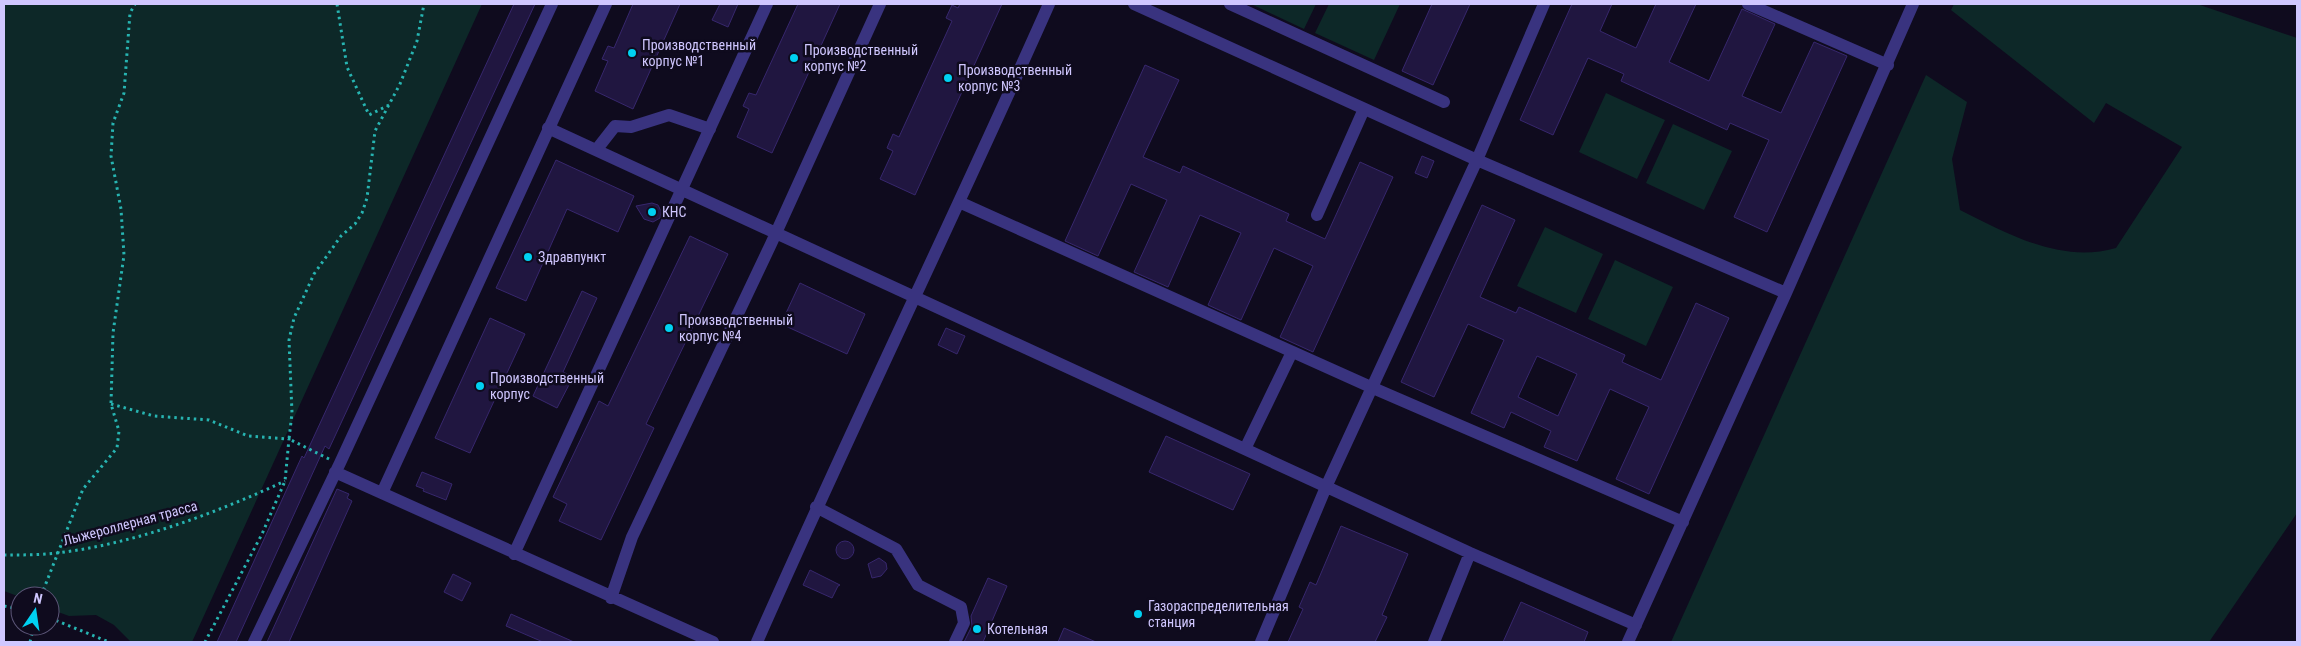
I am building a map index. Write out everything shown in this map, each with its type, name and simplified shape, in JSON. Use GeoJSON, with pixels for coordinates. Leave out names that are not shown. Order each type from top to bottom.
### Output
{"type":"FeatureCollection","features":[{"type":"Feature","properties":{"kind":"lane"},"geometry":{"type":"LineString","coordinates":[[254,642],[338,468],[552,4]]}},
{"type":"Feature","properties":{"kind":"lane"},"geometry":{"type":"LineString","coordinates":[[382,494],[606,4]]}},
{"type":"Feature","properties":{"kind":"lane"},"geometry":{"type":"LineString","coordinates":[[514,554],[767,4]]}},
{"type":"Feature","properties":{"kind":"lane"},"geometry":{"type":"LineString","coordinates":[[611,598],[632,537],[880,4]]}},
{"type":"Feature","properties":{"kind":"lane"},"geometry":{"type":"LineString","coordinates":[[757,642],[816,507],[960,202],[1049,4]]}},
{"type":"Feature","properties":{"kind":"lane"},"geometry":{"type":"LineString","coordinates":[[1134,4],[1477,160],[1786,293]]}},
{"type":"Feature","properties":{"kind":"lane"},"geometry":{"type":"LineString","coordinates":[[1230,4],[1444,102]]}},
{"type":"Feature","properties":{"kind":"lane"},"geometry":{"type":"LineString","coordinates":[[1261,642],[1326,487],[1477,160],[1544,4]]}},
{"type":"Feature","properties":{"kind":"lane"},"geometry":{"type":"LineString","coordinates":[[1748,4],[1888,65]]}},
{"type":"Feature","properties":{"kind":"lane"},"geometry":{"type":"LineString","coordinates":[[1628,642],[1888,65],[1913,4]]}},
{"type":"Feature","properties":{"kind":"lane"},"geometry":{"type":"LineString","coordinates":[[1317,216],[1364,109]]}},
{"type":"Feature","properties":{"kind":"lane"},"geometry":{"type":"LineString","coordinates":[[597,149],[615,126],[637,126],[669,115],[710,129]]}},
{"type":"Feature","properties":{"kind":"lane"},"geometry":{"type":"LineString","coordinates":[[548,128],[776,231],[1470,553],[1636,625]]}},
{"type":"Feature","properties":{"kind":"lane"},"geometry":{"type":"LineString","coordinates":[[960,202],[1373,388],[1683,522]]}},
{"type":"Feature","properties":{"kind":"lane"},"geometry":{"type":"LineString","coordinates":[[1245,449],[1292,352]]}},
{"type":"Feature","properties":{"kind":"lane"},"geometry":{"type":"LineString","coordinates":[[338,468],[382,494],[713,642]]}},
{"type":"Feature","properties":{"kind":"lane"},"geometry":{"type":"LineString","coordinates":[[816,507],[896,549],[918,585],[961,607],[964,623],[956,642]]}},
{"type":"Feature","properties":{"kind":"lane"},"geometry":{"type":"LineString","coordinates":[[1434,642],[1470,553]]}},
{"type":"Feature","properties":{"kind":"path"},"geometry":{"type":"LineString","coordinates":[[45,586],[83,489],[117,448],[119,431],[111,404],[113,333],[124,255],[122,209],[110,156],[113,123],[124,93],[130,14],[135,4]]}},
{"type":"Feature","properties":{"kind":"path"},"geometry":{"type":"LineString","coordinates":[[336,4],[347,67],[369,115],[389,104]]}},
{"type":"Feature","properties":{"kind":"path"},"geometry":{"type":"LineString","coordinates":[[205,642],[262,534],[285,481],[292,413],[289,340],[294,318],[314,274],[342,236],[356,224],[362,213],[367,198],[375,131],[417,41],[424,4]]}},
{"type":"Feature","properties":{"kind":"path"},"geometry":{"type":"LineString","coordinates":[[111,404],[154,416],[209,420],[248,436],[289,439],[338,468]]}},
{"type":"Feature","properties":{"kind":"path","name":"Лыжероллерная трасса"},"geometry":{"type":"LineString","coordinates":[[4,555],[57,553],[105,544],[183,523],[244,500],[285,481]]}},
{"type":"Feature","properties":{"kind":"path"},"geometry":{"type":"LineString","coordinates":[[60,622],[109,642]]}},
{"type":"Feature","properties":{"kind":"green space"},"geometry":{"type":"Polygon","coordinates":[[[4,4],[482,4],[192,642],[131,642],[114,625],[96,615],[69,616],[60,613],[60,586],[10,586],[10,593],[4,591],[4,4]]]}},
{"type":"Feature","properties":{"kind":"green space"},"geometry":{"type":"Polygon","coordinates":[[[1251,4],[1316,4],[1304,29],[1251,4]]]}},
{"type":"Feature","properties":{"kind":"green space"},"geometry":{"type":"Polygon","coordinates":[[[1329,4],[1400,4],[1374,60],[1315,33],[1329,4]]]}},
{"type":"Feature","properties":{"kind":"green space"},"geometry":{"type":"Polygon","coordinates":[[[1954,4],[2197,4],[2297,38],[2297,513],[2209,642],[1671,642],[1926,75],[1967,102],[1952,159],[1960,210],[2035,244],[2075,252],[2095,252],[2116,248],[2182,147],[2106,103],[2094,123],[1951,10],[1954,4]]]}},
{"type":"Feature","properties":{"kind":"green space"},"geometry":{"type":"Polygon","coordinates":[[[1606,93],[1665,120],[1637,179],[1579,152],[1606,93]]]}},
{"type":"Feature","properties":{"kind":"green space"},"geometry":{"type":"Polygon","coordinates":[[[1673,124],[1732,151],[1704,210],[1646,183],[1673,124]]]}},
{"type":"Feature","properties":{"kind":"green space"},"geometry":{"type":"Polygon","coordinates":[[[1545,227],[1603,254],[1576,313],[1517,286],[1545,227]]]}},
{"type":"Feature","properties":{"kind":"green space"},"geometry":{"type":"Polygon","coordinates":[[[1615,260],[1673,287],[1646,346],[1588,319],[1615,260]]]}},
{"type":"Feature","properties":{"kind":"building"},"geometry":{"type":"Polygon","coordinates":[[[514,4],[535,4],[329,449],[325,446],[236,642],[217,642],[302,456],[304,458],[514,4]]]}},
{"type":"Feature","properties":{"kind":"building","name":"Производственный корпус №1"},"geometry":{"type":"Polygon","coordinates":[[[633,4],[680,4],[633,109],[595,91],[608,61],[602,59],[608,46],[614,48],[633,4]]]}},
{"type":"Feature","properties":{"kind":"building"},"geometry":{"type":"Polygon","coordinates":[[[720,4],[738,4],[728,27],[712,20],[720,4]]]}},
{"type":"Feature","properties":{"kind":"building","name":"Производственный корпус №2"},"geometry":{"type":"Polygon","coordinates":[[[798,4],[840,4],[772,153],[737,137],[749,109],[743,106],[749,93],[756,95],[798,4]]]}},
{"type":"Feature","properties":{"kind":"building","name":"Производственный корпус №3"},"geometry":{"type":"Polygon","coordinates":[[[960,4],[1002,4],[915,195],[880,179],[893,151],[887,148],[893,134],[899,137],[952,21],[946,18],[952,5],[958,8],[960,4]]]}},
{"type":"Feature","properties":{"kind":"building"},"geometry":{"type":"Polygon","coordinates":[[[1432,4],[1470,4],[1433,85],[1402,71],[1432,4]]]}},
{"type":"Feature","properties":{"kind":"building"},"geometry":{"type":"Polygon","coordinates":[[[1572,4],[1612,4],[1600,31],[1636,48],[1656,4],[1696,4],[1669,62],[1709,81],[1742,9],[1775,24],[1742,96],[1781,113],[1814,42],[1847,56],[1767,232],[1734,217],[1769,140],[1730,123],[1727,130],[1621,81],[1624,74],[1588,58],[1553,135],[1520,120],[1572,4]]]}},
{"type":"Feature","properties":{"kind":"building"},"geometry":{"type":"Polygon","coordinates":[[[1145,65],[1179,80],[1143,157],[1180,173],[1183,166],[1289,214],[1286,221],[1325,239],[1360,162],[1393,177],[1313,352],[1280,337],[1313,266],[1274,248],[1241,320],[1208,305],[1241,233],[1200,215],[1168,287],[1134,272],[1167,200],[1131,184],[1098,256],[1065,241],[1145,65]]]}},
{"type":"Feature","properties":{"kind":"building"},"geometry":{"type":"Polygon","coordinates":[[[1422,156],[1434,161],[1427,178],[1415,173],[1422,156]]]}},
{"type":"Feature","properties":{"kind":"building"},"geometry":{"type":"Polygon","coordinates":[[[556,160],[634,196],[618,232],[567,209],[526,301],[496,288],[556,160]]]}},
{"type":"Feature","properties":{"kind":"building","name":"КНС"},"geometry":{"type":"Polygon","coordinates":[[[652,203],[658,205],[661,211],[660,218],[653,222],[644,219],[636,206],[652,203]]]}},
{"type":"Feature","properties":{"kind":"building"},"geometry":{"type":"Polygon","coordinates":[[[1482,205],[1515,220],[1480,297],[1516,313],[1519,307],[1625,355],[1622,362],[1661,380],[1696,303],[1729,318],[1649,494],[1616,479],[1649,407],[1610,389],[1577,461],[1544,447],[1551,431],[1511,412],[1504,428],[1471,413],[1504,340],[1468,324],[1434,397],[1401,382],[1482,205]],[[1537,356],[1518,397],[1558,416],[1577,374],[1537,356]]]}},
{"type":"Feature","properties":{"kind":"building","name":"Производственный корпус №4"},"geometry":{"type":"Polygon","coordinates":[[[690,236],[728,254],[646,424],[654,428],[601,540],[559,521],[567,504],[553,497],[599,401],[608,406],[690,236]]]}},
{"type":"Feature","properties":{"kind":"building"},"geometry":{"type":"Polygon","coordinates":[[[800,283],[865,314],[847,354],[781,324],[800,283]]]}},
{"type":"Feature","properties":{"kind":"building"},"geometry":{"type":"Polygon","coordinates":[[[582,291],[597,298],[563,372],[573,377],[557,408],[533,396],[582,291]]]}},
{"type":"Feature","properties":{"kind":"building","name":"Производственный корпус"},"geometry":{"type":"Polygon","coordinates":[[[490,318],[525,334],[470,453],[435,438],[490,318]]]}},
{"type":"Feature","properties":{"kind":"building"},"geometry":{"type":"Polygon","coordinates":[[[946,328],[965,336],[957,354],[938,345],[946,328]]]}},
{"type":"Feature","properties":{"kind":"building"},"geometry":{"type":"Polygon","coordinates":[[[1166,436],[1250,474],[1233,510],[1149,472],[1166,436]]]}},
{"type":"Feature","properties":{"kind":"building"},"geometry":{"type":"Polygon","coordinates":[[[422,472],[452,484],[446,500],[423,491],[424,489],[416,486],[422,472]]]}},
{"type":"Feature","properties":{"kind":"building"},"geometry":{"type":"Polygon","coordinates":[[[337,489],[349,494],[347,498],[352,501],[289,642],[267,642],[337,489]]]}},
{"type":"Feature","properties":{"kind":"building"},"geometry":{"type":"Polygon","coordinates":[[[1341,526],[1408,554],[1382,615],[1387,617],[1375,642],[1288,642],[1303,609],[1299,607],[1310,582],[1316,585],[1341,526]]]}},
{"type":"Feature","properties":{"kind":"building"},"geometry":{"type":"Polygon","coordinates":[[[841,541],[849,541],[854,546],[852,557],[841,559],[836,554],[836,546],[841,541]]]}},
{"type":"Feature","properties":{"kind":"building"},"geometry":{"type":"Polygon","coordinates":[[[879,558],[886,563],[887,569],[881,576],[872,578],[868,564],[879,558]]]}},
{"type":"Feature","properties":{"kind":"building"},"geometry":{"type":"Polygon","coordinates":[[[810,570],[840,585],[832,598],[803,585],[810,570]]]}},
{"type":"Feature","properties":{"kind":"building"},"geometry":{"type":"Polygon","coordinates":[[[453,574],[471,583],[462,601],[444,592],[453,574]]]}},
{"type":"Feature","properties":{"kind":"building"},"geometry":{"type":"Polygon","coordinates":[[[988,578],[1007,586],[983,642],[964,642],[972,626],[971,616],[988,578]]]}},
{"type":"Feature","properties":{"kind":"building"},"geometry":{"type":"Polygon","coordinates":[[[1521,602],[1588,632],[1584,642],[1503,642],[1521,602]]]}},
{"type":"Feature","properties":{"kind":"building"},"geometry":{"type":"Polygon","coordinates":[[[511,614],[574,642],[543,642],[506,626],[511,614]]]}},
{"type":"Feature","properties":{"kind":"building"},"geometry":{"type":"Polygon","coordinates":[[[1064,628],[1096,642],[1058,642],[1064,628]]]}},
{"type":"Feature","properties":{"kind":"place","name":"Производственный корпус №1"},"geometry":{"type":"Point","coordinates":[632,53]}},
{"type":"Feature","properties":{"kind":"place","name":"Производственный корпус №2"},"geometry":{"type":"Point","coordinates":[794,58]}},
{"type":"Feature","properties":{"kind":"place","name":"Производственный корпус №3"},"geometry":{"type":"Point","coordinates":[948,78]}},
{"type":"Feature","properties":{"kind":"place","name":"КНС"},"geometry":{"type":"Point","coordinates":[652,212]}},
{"type":"Feature","properties":{"kind":"place","name":"Здравпункт"},"geometry":{"type":"Point","coordinates":[528,257]}},
{"type":"Feature","properties":{"kind":"place","name":"Производственный корпус №4"},"geometry":{"type":"Point","coordinates":[669,328]}},
{"type":"Feature","properties":{"kind":"place","name":"Производственный корпус"},"geometry":{"type":"Point","coordinates":[480,386]}},
{"type":"Feature","properties":{"kind":"place","name":"Газораспределительная станция"},"geometry":{"type":"Point","coordinates":[1138,614]}},
{"type":"Feature","properties":{"kind":"place","name":"Котельная"},"geometry":{"type":"Point","coordinates":[977,629]}}]}
